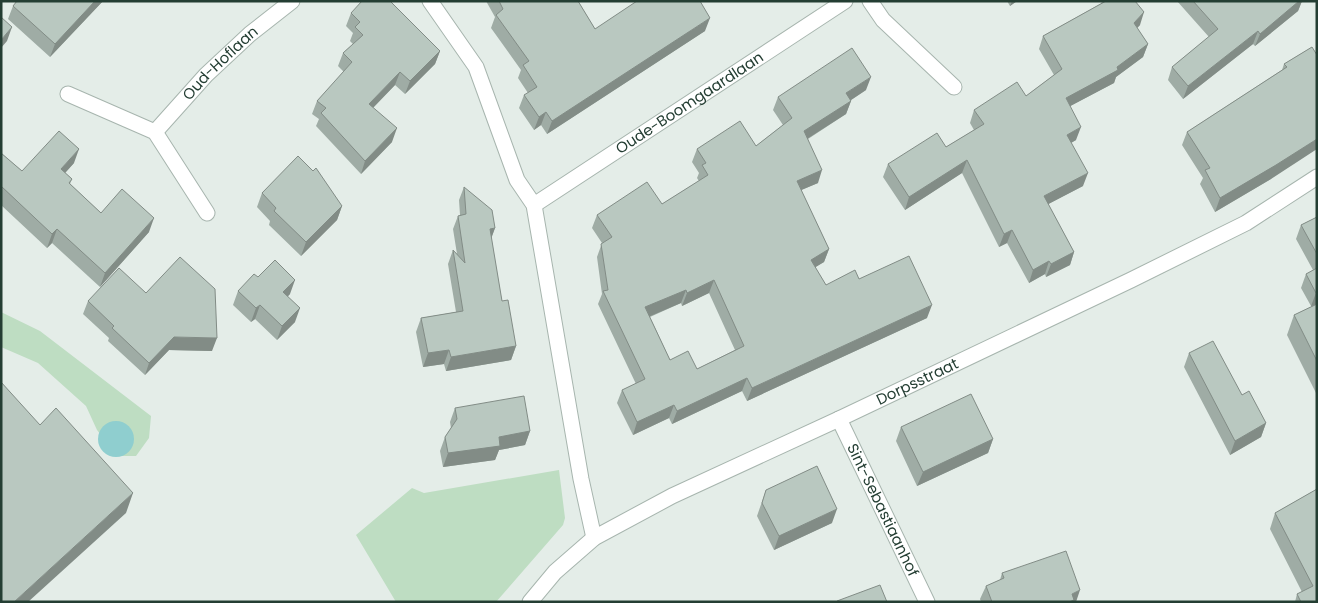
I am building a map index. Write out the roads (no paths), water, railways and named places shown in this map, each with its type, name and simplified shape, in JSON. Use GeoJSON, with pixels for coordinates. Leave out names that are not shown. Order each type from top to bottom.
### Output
{"type":"FeatureCollection","features":[{"type":"Feature","properties":{"kind":"street","name":"Oud-Hoflaan"},"geometry":{"type":"LineString","coordinates":[[155,132],[206,75],[250,34],[292,1]]}},
{"type":"Feature","properties":{"kind":"street"},"geometry":{"type":"LineString","coordinates":[[430,1],[476,67],[517,180],[534,204],[581,479],[594,538]]}},
{"type":"Feature","properties":{"kind":"street","name":"Oude-Boomgaardlaan"},"geometry":{"type":"LineString","coordinates":[[534,204],[845,1]]}},
{"type":"Feature","properties":{"kind":"street"},"geometry":{"type":"LineString","coordinates":[[870,1],[883,20],[954,87]]}},
{"type":"Feature","properties":{"kind":"street"},"geometry":{"type":"LineString","coordinates":[[68,94],[155,132],[208,213]]}},
{"type":"Feature","properties":{"kind":"street","name":"Dorpsstraat"},"geometry":{"type":"LineString","coordinates":[[530,602],[555,572],[594,538],[672,496],[1131,280],[1237,227],[1317,177]]}},
{"type":"Feature","properties":{"kind":"street","name":"Sint-Sebastiaanhof"},"geometry":{"type":"LineString","coordinates":[[839,419],[927,602]]}},
{"type":"Feature","properties":{"kind":"water"},"geometry":{"type":"Polygon","coordinates":[[[116,421],[123,422],[129,426],[133,432],[133,446],[129,452],[123,456],[116,457],[109,456],[103,452],[99,446],[98,439],[99,432],[103,426],[109,422],[116,421]]]}}]}
